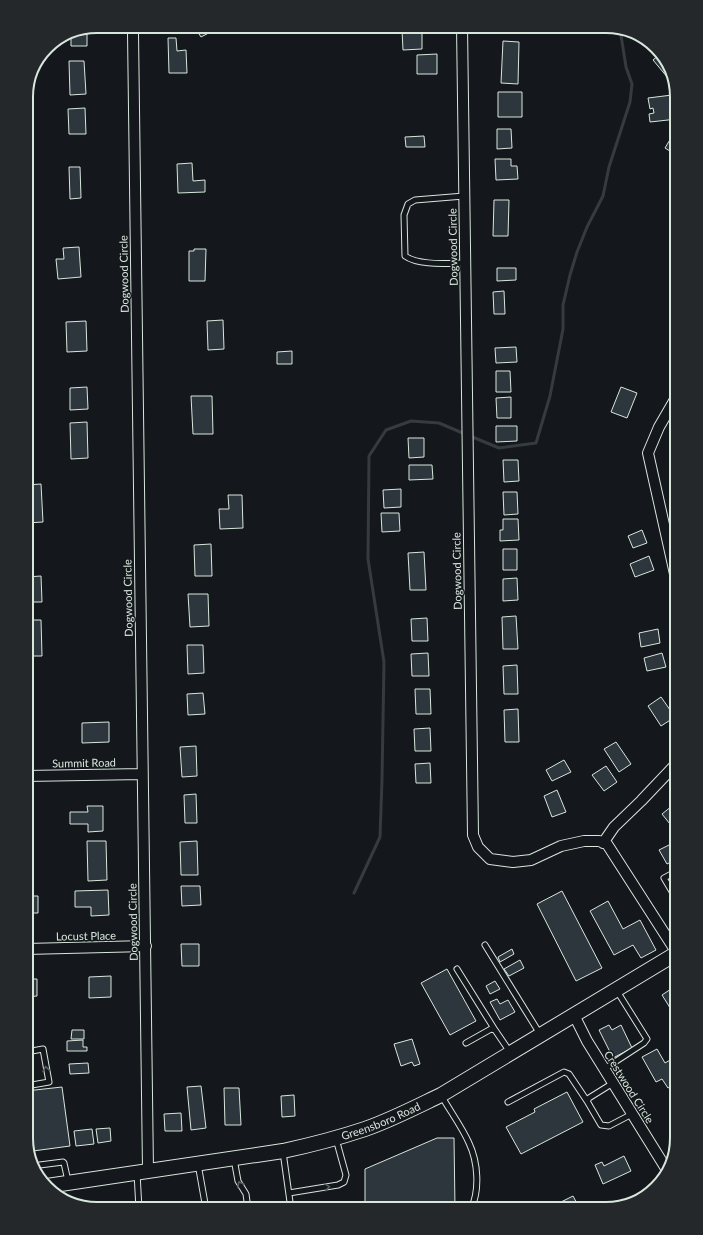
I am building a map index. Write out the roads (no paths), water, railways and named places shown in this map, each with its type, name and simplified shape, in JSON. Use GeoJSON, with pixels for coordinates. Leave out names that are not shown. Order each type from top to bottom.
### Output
{"type":"FeatureCollection","features":[{"type":"Feature","properties":{"kind":"main road","name":"Greensboro Road"},"geometry":{"type":"LineString","coordinates":[[58,1188],[143,1171],[283,1151],[336,1138],[377,1124],[441,1095],[670,957]]}},
{"type":"Feature","properties":{"kind":"street","name":"Dogwood Circle"},"geometry":{"type":"LineString","coordinates":[[133,33],[142,774],[146,946],[143,1171]]}},
{"type":"Feature","properties":{"kind":"street","name":"Dogwood Circle"},"geometry":{"type":"LineString","coordinates":[[462,33],[473,834],[478,847],[484,854],[490,858],[513,862],[531,860],[561,846],[584,840],[603,843]]}},
{"type":"Feature","properties":{"kind":"street"},"geometry":{"type":"LineString","coordinates":[[670,408],[659,427],[648,453],[670,552]]}},
{"type":"Feature","properties":{"kind":"street"},"geometry":{"type":"LineString","coordinates":[[670,771],[642,801],[614,827],[603,843],[607,844],[670,942]]}},
{"type":"Feature","properties":{"kind":"street","name":"Summit Road"},"geometry":{"type":"LineString","coordinates":[[33,776],[142,774]]}},
{"type":"Feature","properties":{"kind":"street","name":"Locust Place"},"geometry":{"type":"LineString","coordinates":[[33,949],[146,946]]}},
{"type":"Feature","properties":{"kind":"street","name":"Crestwood Circle"},"geometry":{"type":"LineString","coordinates":[[574,1015],[587,1041],[663,1165]]}},
{"type":"Feature","properties":{"kind":"lane"},"geometry":{"type":"LineString","coordinates":[[464,196],[415,200],[408,204],[404,215],[405,256],[411,260],[427,262],[465,263]]}},
{"type":"Feature","properties":{"kind":"lane"},"geometry":{"type":"LineString","coordinates":[[670,875],[664,878],[670,888]]}},
{"type":"Feature","properties":{"kind":"lane"},"geometry":{"type":"LineString","coordinates":[[485,946],[541,1035]]}},
{"type":"Feature","properties":{"kind":"lane"},"geometry":{"type":"LineString","coordinates":[[457,969],[510,1053]]}},
{"type":"Feature","properties":{"kind":"lane"},"geometry":{"type":"LineString","coordinates":[[604,1069],[644,1043],[647,1039],[616,990]]}},
{"type":"Feature","properties":{"kind":"lane"},"geometry":{"type":"LineString","coordinates":[[466,1043],[491,1029],[495,1030]]}},
{"type":"Feature","properties":{"kind":"lane"},"geometry":{"type":"LineString","coordinates":[[33,1051],[43,1049],[49,1082],[33,1085]]}},
{"type":"Feature","properties":{"kind":"lane"},"geometry":{"type":"LineString","coordinates":[[508,1102],[564,1072],[569,1074],[601,1125],[609,1126],[632,1114]]}},
{"type":"Feature","properties":{"kind":"lane"},"geometry":{"type":"LineString","coordinates":[[587,1101],[589,1098],[613,1082]]}},
{"type":"Feature","properties":{"kind":"lane"},"geometry":{"type":"LineString","coordinates":[[441,1095],[469,1143],[473,1155],[476,1180],[474,1202]]}},
{"type":"Feature","properties":{"kind":"lane"},"geometry":{"type":"LineString","coordinates":[[289,1193],[338,1185],[344,1182],[346,1175],[336,1138]]}},
{"type":"Feature","properties":{"kind":"lane"},"geometry":{"type":"LineString","coordinates":[[283,1151],[290,1202]]}},
{"type":"Feature","properties":{"kind":"lane"},"geometry":{"type":"LineString","coordinates":[[233,1158],[238,1180],[246,1194],[247,1202]]}},
{"type":"Feature","properties":{"kind":"lane"},"geometry":{"type":"LineString","coordinates":[[40,1165],[64,1163],[58,1188]]}},
{"type":"Feature","properties":{"kind":"lane"},"geometry":{"type":"LineString","coordinates":[[198,1163],[205,1202]]}},
{"type":"Feature","properties":{"kind":"lane"},"geometry":{"type":"LineString","coordinates":[[141,1202],[143,1171]]}},
{"type":"Feature","properties":{"kind":"waterway"},"geometry":{"type":"LineString","coordinates":[[470,436],[499,448],[536,443],[550,396],[563,329],[563,305],[570,275],[587,227],[603,196],[609,167],[630,102],[632,84],[626,67],[621,34]]}},
{"type":"Feature","properties":{"kind":"waterway"},"geometry":{"type":"LineString","coordinates":[[354,893],[380,837],[382,780],[384,662],[368,559],[369,456],[386,430],[411,421],[439,423],[465,434]]}}]}
